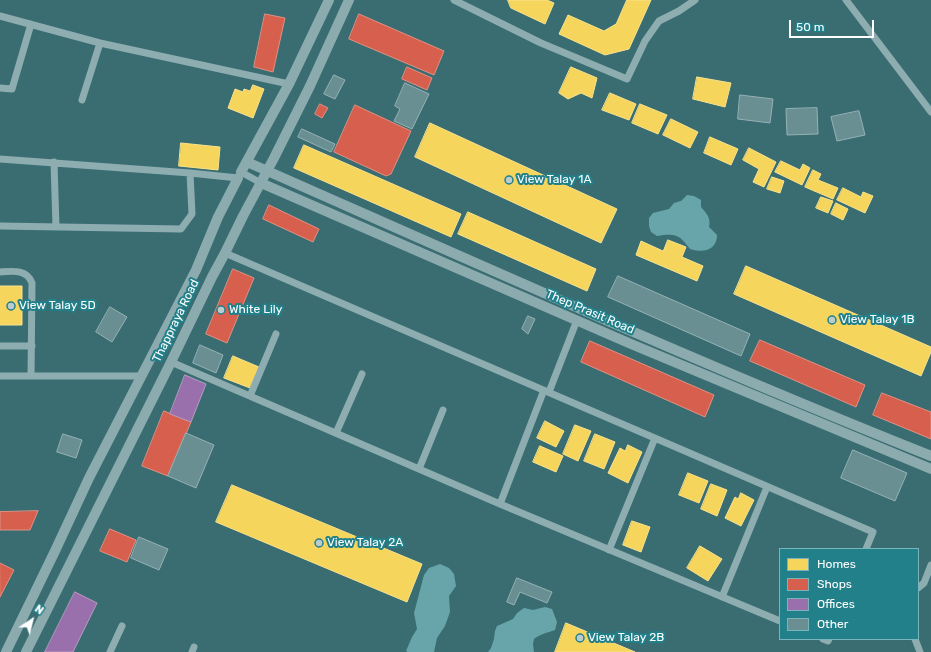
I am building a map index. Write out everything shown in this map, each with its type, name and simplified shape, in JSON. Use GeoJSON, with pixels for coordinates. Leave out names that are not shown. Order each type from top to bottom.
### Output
{"type":"FeatureCollection","features":[{"type":"Feature","properties":{"kind":"main road","name":"Thappraya Road"},"geometry":{"type":"LineString","coordinates":[[6,652],[88,478],[196,270],[218,217],[239,175],[289,84],[329,0]]}},
{"type":"Feature","properties":{"kind":"main road","name":"Thappraya Road"},"geometry":{"type":"LineString","coordinates":[[26,652],[212,277],[310,86],[350,0]]}},
{"type":"Feature","properties":{"kind":"main road","name":"Thep Prasit Road"},"geometry":{"type":"LineString","coordinates":[[247,162],[612,324],[848,423],[931,456]]}},
{"type":"Feature","properties":{"kind":"main road","name":"Thep Prasit Road"},"geometry":{"type":"LineString","coordinates":[[261,183],[577,320],[931,469]]}},
{"type":"Feature","properties":{"kind":"street"},"geometry":{"type":"LineString","coordinates":[[454,0],[541,42],[627,78],[645,41],[659,21],[695,0]]}},
{"type":"Feature","properties":{"kind":"street"},"geometry":{"type":"LineString","coordinates":[[846,0],[931,112]]}},
{"type":"Feature","properties":{"kind":"street"},"geometry":{"type":"LineString","coordinates":[[0,16],[100,43],[289,84]]}},
{"type":"Feature","properties":{"kind":"street"},"geometry":{"type":"LineString","coordinates":[[0,88],[12,89],[31,24]]}},
{"type":"Feature","properties":{"kind":"street"},"geometry":{"type":"LineString","coordinates":[[82,100],[100,43]]}},
{"type":"Feature","properties":{"kind":"street"},"geometry":{"type":"LineString","coordinates":[[0,159],[190,173],[239,175]]}},
{"type":"Feature","properties":{"kind":"street"},"geometry":{"type":"LineString","coordinates":[[54,162],[56,227]]}},
{"type":"Feature","properties":{"kind":"street"},"geometry":{"type":"LineString","coordinates":[[0,226],[181,229],[192,214],[190,173]]}},
{"type":"Feature","properties":{"kind":"street","name":"Thep Prasit Road"},"geometry":{"type":"LineString","coordinates":[[239,175],[261,183]]}},
{"type":"Feature","properties":{"kind":"street"},"geometry":{"type":"LineString","coordinates":[[225,253],[873,532],[866,548]]}},
{"type":"Feature","properties":{"kind":"street"},"geometry":{"type":"LineString","coordinates":[[0,272],[22,273],[30,278],[32,283],[31,376]]}},
{"type":"Feature","properties":{"kind":"street"},"geometry":{"type":"LineString","coordinates":[[500,504],[577,320]]}},
{"type":"Feature","properties":{"kind":"street"},"geometry":{"type":"LineString","coordinates":[[250,396],[276,334]]}},
{"type":"Feature","properties":{"kind":"street"},"geometry":{"type":"LineString","coordinates":[[0,346],[32,346]]}},
{"type":"Feature","properties":{"kind":"street"},"geometry":{"type":"LineString","coordinates":[[171,362],[500,504],[779,621]]}},
{"type":"Feature","properties":{"kind":"street"},"geometry":{"type":"LineString","coordinates":[[336,433],[362,374]]}},
{"type":"Feature","properties":{"kind":"street"},"geometry":{"type":"LineString","coordinates":[[0,376],[142,376]]}},
{"type":"Feature","properties":{"kind":"street"},"geometry":{"type":"LineString","coordinates":[[419,469],[443,410]]}},
{"type":"Feature","properties":{"kind":"street"},"geometry":{"type":"LineString","coordinates":[[609,550],[655,438]]}},
{"type":"Feature","properties":{"kind":"street"},"geometry":{"type":"LineString","coordinates":[[722,597],[767,487]]}},
{"type":"Feature","properties":{"kind":"street"},"geometry":{"type":"LineString","coordinates":[[919,587],[924,583],[931,565]]}},
{"type":"Feature","properties":{"kind":"street"},"geometry":{"type":"LineString","coordinates":[[110,652],[122,626]]}},
{"type":"Feature","properties":{"kind":"street"},"geometry":{"type":"LineString","coordinates":[[915,640],[920,652]]}},
{"type":"Feature","properties":{"kind":"water"},"geometry":{"type":"Polygon","coordinates":[[[687,195],[694,196],[701,200],[701,207],[709,219],[709,227],[717,235],[712,248],[708,250],[699,251],[690,249],[683,240],[676,236],[657,236],[651,232],[649,218],[653,213],[669,209],[674,203],[681,201],[687,195]]]}},
{"type":"Feature","properties":{"kind":"water"},"geometry":{"type":"Polygon","coordinates":[[[440,564],[449,568],[454,574],[456,586],[449,596],[450,612],[445,626],[437,638],[434,652],[408,652],[406,651],[417,629],[414,613],[424,575],[429,568],[440,564]]]}},
{"type":"Feature","properties":{"kind":"water"},"geometry":{"type":"Polygon","coordinates":[[[545,607],[552,609],[557,622],[555,630],[534,639],[534,652],[488,652],[491,648],[497,626],[513,619],[517,613],[524,608],[533,610],[545,607]]]}},
{"type":"Feature","properties":{"kind":"building: Homes"},"geometry":{"type":"Polygon","coordinates":[[[508,0],[547,0],[554,3],[545,24],[511,8],[508,0]]]}},
{"type":"Feature","properties":{"kind":"building: Homes"},"geometry":{"type":"Polygon","coordinates":[[[627,0],[651,0],[629,49],[605,55],[559,34],[568,15],[604,31],[616,24],[627,0]]]}},
{"type":"Feature","properties":{"kind":"building: Homes"},"geometry":{"type":"Polygon","coordinates":[[[571,67],[597,78],[592,98],[581,93],[568,99],[559,93],[571,67]]]}},
{"type":"Feature","properties":{"kind":"building: Homes"},"geometry":{"type":"Polygon","coordinates":[[[697,77],[731,83],[725,107],[693,99],[697,77]]]}},
{"type":"Feature","properties":{"kind":"building: Homes"},"geometry":{"type":"Polygon","coordinates":[[[253,85],[264,89],[253,118],[228,108],[235,89],[243,92],[244,89],[250,91],[253,85]]]}},
{"type":"Feature","properties":{"kind":"building: Homes"},"geometry":{"type":"Polygon","coordinates":[[[610,93],[636,104],[629,120],[602,110],[610,93]]]}},
{"type":"Feature","properties":{"kind":"building: Homes"},"geometry":{"type":"Polygon","coordinates":[[[640,104],[667,115],[658,134],[632,123],[640,104]]]}},
{"type":"Feature","properties":{"kind":"building: Homes"},"geometry":{"type":"Polygon","coordinates":[[[671,119],[698,132],[690,148],[663,135],[671,119]]]}},
{"type":"Feature","properties":{"kind":"building: Homes","name":"View Talay 1A"},"geometry":{"type":"Polygon","coordinates":[[[430,123],[617,209],[601,243],[415,157],[430,123]]]}},
{"type":"Feature","properties":{"kind":"building: Homes"},"geometry":{"type":"Polygon","coordinates":[[[710,137],[738,149],[731,165],[704,153],[710,137]]]}},
{"type":"Feature","properties":{"kind":"building: Homes"},"geometry":{"type":"Polygon","coordinates":[[[181,143],[220,147],[218,170],[179,166],[181,143]]]}},
{"type":"Feature","properties":{"kind":"building: Homes"},"geometry":{"type":"Polygon","coordinates":[[[304,145],[461,214],[451,237],[294,168],[304,145]]]}},
{"type":"Feature","properties":{"kind":"building: Homes"},"geometry":{"type":"Polygon","coordinates":[[[749,148],[776,162],[764,187],[753,182],[759,169],[743,160],[749,148]]]}},
{"type":"Feature","properties":{"kind":"building: Homes"},"geometry":{"type":"Polygon","coordinates":[[[781,161],[800,170],[803,164],[810,168],[802,185],[775,172],[781,161]]]}},
{"type":"Feature","properties":{"kind":"building: Homes"},"geometry":{"type":"Polygon","coordinates":[[[813,170],[821,174],[818,180],[838,188],[833,199],[805,187],[813,170]]]}},
{"type":"Feature","properties":{"kind":"building: Homes"},"geometry":{"type":"Polygon","coordinates":[[[772,177],[784,181],[780,193],[767,189],[772,177]]]}},
{"type":"Feature","properties":{"kind":"building: Homes"},"geometry":{"type":"Polygon","coordinates":[[[843,188],[861,197],[863,192],[873,196],[865,213],[837,200],[843,188]]]}},
{"type":"Feature","properties":{"kind":"building: Homes"},"geometry":{"type":"Polygon","coordinates":[[[821,197],[833,201],[828,213],[816,208],[821,197]]]}},
{"type":"Feature","properties":{"kind":"building: Homes"},"geometry":{"type":"Polygon","coordinates":[[[836,203],[848,209],[843,220],[831,214],[836,203]]]}},
{"type":"Feature","properties":{"kind":"building: Homes"},"geometry":{"type":"Polygon","coordinates":[[[468,212],[596,269],[587,291],[458,234],[468,212]]]}},
{"type":"Feature","properties":{"kind":"building: Homes"},"geometry":{"type":"Polygon","coordinates":[[[668,240],[686,247],[682,257],[703,266],[697,281],[636,255],[641,241],[663,251],[668,240]]]}},
{"type":"Feature","properties":{"kind":"building: Homes","name":"View Talay 1B"},"geometry":{"type":"Polygon","coordinates":[[[746,266],[931,347],[931,352],[921,376],[734,294],[746,266]]]}},
{"type":"Feature","properties":{"kind":"building: Homes","name":"View Talay 5D"},"geometry":{"type":"Polygon","coordinates":[[[0,286],[22,286],[22,325],[0,325],[0,286]]]}},
{"type":"Feature","properties":{"kind":"building: Homes"},"geometry":{"type":"Polygon","coordinates":[[[233,356],[259,367],[250,388],[224,378],[233,356]]]}},
{"type":"Feature","properties":{"kind":"building: Homes"},"geometry":{"type":"Polygon","coordinates":[[[545,421],[564,431],[556,447],[537,438],[545,421]]]}},
{"type":"Feature","properties":{"kind":"building: Homes"},"geometry":{"type":"Polygon","coordinates":[[[575,425],[591,431],[578,461],[563,454],[575,425]]]}},
{"type":"Feature","properties":{"kind":"building: Homes"},"geometry":{"type":"Polygon","coordinates":[[[595,434],[615,442],[604,469],[584,461],[595,434]]]}},
{"type":"Feature","properties":{"kind":"building: Homes"},"geometry":{"type":"Polygon","coordinates":[[[628,445],[642,452],[628,483],[608,473],[620,448],[625,451],[628,445]]]}},
{"type":"Feature","properties":{"kind":"building: Homes"},"geometry":{"type":"Polygon","coordinates":[[[540,446],[563,456],[556,472],[533,462],[540,446]]]}},
{"type":"Feature","properties":{"kind":"building: Homes"},"geometry":{"type":"Polygon","coordinates":[[[688,473],[708,481],[699,503],[679,495],[688,473]]]}},
{"type":"Feature","properties":{"kind":"building: Homes"},"geometry":{"type":"Polygon","coordinates":[[[711,484],[727,490],[717,516],[701,509],[711,484]]]}},
{"type":"Feature","properties":{"kind":"building: Homes","name":"View Talay 2A"},"geometry":{"type":"Polygon","coordinates":[[[232,485],[422,564],[407,602],[216,522],[232,485]]]}},
{"type":"Feature","properties":{"kind":"building: Homes"},"geometry":{"type":"Polygon","coordinates":[[[741,493],[754,500],[741,526],[725,518],[735,497],[738,499],[741,493]]]}},
{"type":"Feature","properties":{"kind":"building: Homes"},"geometry":{"type":"Polygon","coordinates":[[[632,521],[650,527],[641,552],[623,545],[632,521]]]}},
{"type":"Feature","properties":{"kind":"building: Homes"},"geometry":{"type":"Polygon","coordinates":[[[700,546],[722,559],[708,581],[687,568],[700,546]]]}},
{"type":"Feature","properties":{"kind":"building: Homes","name":"View Talay 2B"},"geometry":{"type":"Polygon","coordinates":[[[566,623],[635,652],[555,652],[566,623]]]}},
{"type":"Feature","properties":{"kind":"building: Shops"},"geometry":{"type":"Polygon","coordinates":[[[265,14],[285,18],[273,72],[254,67],[265,14]]]}},
{"type":"Feature","properties":{"kind":"building: Shops"},"geometry":{"type":"Polygon","coordinates":[[[359,14],[444,51],[434,75],[349,39],[359,14]]]}},
{"type":"Feature","properties":{"kind":"building: Shops"},"geometry":{"type":"Polygon","coordinates":[[[407,67],[432,78],[427,90],[402,79],[407,67]]]}},
{"type":"Feature","properties":{"kind":"building: Shops"},"geometry":{"type":"Polygon","coordinates":[[[320,104],[328,108],[322,118],[315,114],[320,104]]]}},
{"type":"Feature","properties":{"kind":"building: Shops"},"geometry":{"type":"Polygon","coordinates":[[[355,105],[411,131],[391,174],[386,176],[334,152],[355,105]]]}},
{"type":"Feature","properties":{"kind":"building: Shops"},"geometry":{"type":"Polygon","coordinates":[[[269,205],[319,229],[313,242],[263,219],[269,205]]]}},
{"type":"Feature","properties":{"kind":"building: Shops"},"geometry":{"type":"Polygon","coordinates":[[[233,269],[254,278],[227,343],[206,334],[233,269]]]}},
{"type":"Feature","properties":{"kind":"building: Shops"},"geometry":{"type":"Polygon","coordinates":[[[760,340],[865,385],[856,407],[750,361],[760,340]]]}},
{"type":"Feature","properties":{"kind":"building: Shops"},"geometry":{"type":"Polygon","coordinates":[[[590,341],[714,395],[705,417],[581,362],[590,341]]]}},
{"type":"Feature","properties":{"kind":"building: Shops"},"geometry":{"type":"Polygon","coordinates":[[[882,393],[931,412],[931,439],[873,415],[882,393]]]}},
{"type":"Feature","properties":{"kind":"building: Shops"},"geometry":{"type":"Polygon","coordinates":[[[164,411],[191,422],[168,476],[142,466],[164,411]]]}},
{"type":"Feature","properties":{"kind":"building: Shops"},"geometry":{"type":"Polygon","coordinates":[[[38,511],[30,530],[0,530],[0,512],[38,511]]]}},
{"type":"Feature","properties":{"kind":"building: Shops"},"geometry":{"type":"Polygon","coordinates":[[[110,529],[136,540],[127,562],[100,551],[110,529]]]}},
{"type":"Feature","properties":{"kind":"building: Shops"},"geometry":{"type":"Polygon","coordinates":[[[0,563],[14,570],[0,597],[0,563]]]}},
{"type":"Feature","properties":{"kind":"building: Offices"},"geometry":{"type":"Polygon","coordinates":[[[185,375],[206,384],[191,422],[170,414],[185,375]]]}},
{"type":"Feature","properties":{"kind":"building: Offices"},"geometry":{"type":"Polygon","coordinates":[[[75,592],[97,603],[73,652],[45,652],[75,592]]]}},
{"type":"Feature","properties":{"kind":"building: Other"},"geometry":{"type":"Polygon","coordinates":[[[334,75],[345,80],[335,99],[324,94],[334,75]]]}},
{"type":"Feature","properties":{"kind":"building: Other"},"geometry":{"type":"Polygon","coordinates":[[[405,83],[429,94],[412,129],[394,121],[400,109],[395,106],[405,83]]]}},
{"type":"Feature","properties":{"kind":"building: Other"},"geometry":{"type":"Polygon","coordinates":[[[740,95],[773,99],[770,123],[738,119],[740,95]]]}},
{"type":"Feature","properties":{"kind":"building: Other"},"geometry":{"type":"Polygon","coordinates":[[[817,108],[818,134],[787,135],[786,109],[817,108]]]}},
{"type":"Feature","properties":{"kind":"building: Other"},"geometry":{"type":"Polygon","coordinates":[[[859,111],[865,135],[837,141],[831,117],[859,111]]]}},
{"type":"Feature","properties":{"kind":"building: Other"},"geometry":{"type":"Polygon","coordinates":[[[302,129],[335,144],[331,152],[298,137],[302,129]]]}},
{"type":"Feature","properties":{"kind":"building: Other"},"geometry":{"type":"Polygon","coordinates":[[[618,276],[750,334],[741,356],[608,297],[618,276]]]}},
{"type":"Feature","properties":{"kind":"building: Other"},"geometry":{"type":"Polygon","coordinates":[[[110,307],[127,317],[112,342],[96,332],[110,307]]]}},
{"type":"Feature","properties":{"kind":"building: Other"},"geometry":{"type":"Polygon","coordinates":[[[528,316],[535,319],[528,334],[522,329],[528,316]]]}},
{"type":"Feature","properties":{"kind":"building: Other"},"geometry":{"type":"Polygon","coordinates":[[[200,345],[223,355],[216,373],[193,363],[200,345]]]}},
{"type":"Feature","properties":{"kind":"building: Other"},"geometry":{"type":"Polygon","coordinates":[[[186,433],[214,445],[196,488],[168,476],[186,433]]]}},
{"type":"Feature","properties":{"kind":"building: Other"},"geometry":{"type":"Polygon","coordinates":[[[63,434],[82,440],[76,458],[57,452],[63,434]]]}},
{"type":"Feature","properties":{"kind":"building: Other"},"geometry":{"type":"Polygon","coordinates":[[[853,450],[907,473],[895,501],[841,478],[853,450]]]}},
{"type":"Feature","properties":{"kind":"building: Other"},"geometry":{"type":"Polygon","coordinates":[[[139,537],[168,549],[159,570],[131,558],[139,537]]]}},
{"type":"Feature","properties":{"kind":"building: Other"},"geometry":{"type":"Polygon","coordinates":[[[517,578],[552,592],[547,603],[520,592],[514,605],[507,602],[517,578]]]}},
{"type":"Feature","properties":{"kind":"place","name":"View Talay 1A"},"geometry":{"type":"Point","coordinates":[509,180]}},
{"type":"Feature","properties":{"kind":"place","name":"View Talay 5D"},"geometry":{"type":"Point","coordinates":[11,306]}},
{"type":"Feature","properties":{"kind":"place","name":"White Lily"},"geometry":{"type":"Point","coordinates":[221,310]}},
{"type":"Feature","properties":{"kind":"place","name":"View Talay 1B"},"geometry":{"type":"Point","coordinates":[832,320]}},
{"type":"Feature","properties":{"kind":"place","name":"View Talay 2A"},"geometry":{"type":"Point","coordinates":[319,543]}},
{"type":"Feature","properties":{"kind":"place","name":"View Talay 2B"},"geometry":{"type":"Point","coordinates":[580,638]}}]}
